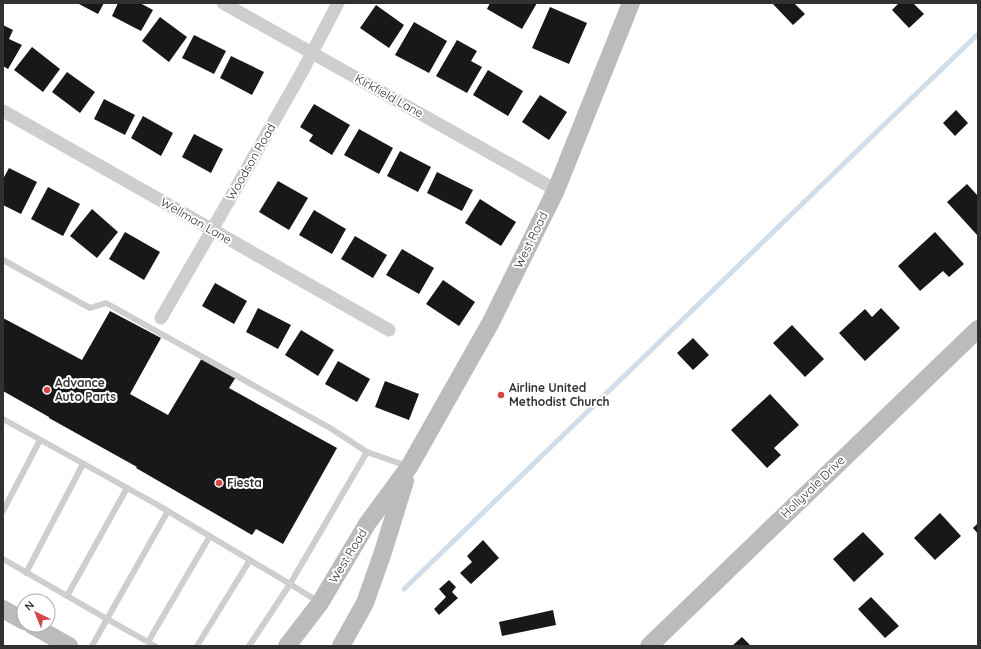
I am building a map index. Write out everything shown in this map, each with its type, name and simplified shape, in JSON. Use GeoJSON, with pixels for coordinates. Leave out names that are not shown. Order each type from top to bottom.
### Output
{"type":"FeatureCollection","features":[{"type":"Feature","properties":{"kind":"street","name":"Kirkfield Lane"},"geometry":{"type":"LineString","coordinates":[[223,3],[556,190]]}},
{"type":"Feature","properties":{"kind":"street","name":"Woodson Road"},"geometry":{"type":"LineString","coordinates":[[161,318],[302,72],[338,3]]}},
{"type":"Feature","properties":{"kind":"street","name":"West Road"},"geometry":{"type":"LineString","coordinates":[[287,646],[320,603],[367,524],[409,467],[492,322],[556,190],[631,3]]}},
{"type":"Feature","properties":{"kind":"street","name":"Wellman Lane"},"geometry":{"type":"LineString","coordinates":[[3,111],[389,330]]}},
{"type":"Feature","properties":{"kind":"street","name":"Hollyvale Drive"},"geometry":{"type":"LineString","coordinates":[[649,646],[978,329]]}},
{"type":"Feature","properties":{"kind":"street","name":"West Road"},"geometry":{"type":"LineString","coordinates":[[340,646],[365,603],[383,552],[409,467]]}},
{"type":"Feature","properties":{"kind":"street"},"geometry":{"type":"LineString","coordinates":[[3,609],[16,616]]}},
{"type":"Feature","properties":{"kind":"street"},"geometry":{"type":"LineString","coordinates":[[46,633],[69,646]]}},
{"type":"Feature","properties":{"kind":"lane"},"geometry":{"type":"LineString","coordinates":[[3,260],[90,308],[106,303],[330,428],[367,452],[409,467]]}},
{"type":"Feature","properties":{"kind":"lane"},"geometry":{"type":"LineString","coordinates":[[3,419],[168,511],[320,603]]}},
{"type":"Feature","properties":{"kind":"lane"},"geometry":{"type":"LineString","coordinates":[[3,510],[40,440]]}},
{"type":"Feature","properties":{"kind":"lane"},"geometry":{"type":"LineString","coordinates":[[249,646],[290,584],[367,452]]}},
{"type":"Feature","properties":{"kind":"lane"},"geometry":{"type":"LineString","coordinates":[[26,573],[83,464]]}},
{"type":"Feature","properties":{"kind":"lane"},"geometry":{"type":"LineString","coordinates":[[67,596],[127,488]]}},
{"type":"Feature","properties":{"kind":"lane"},"geometry":{"type":"LineString","coordinates":[[92,646],[168,511]]}},
{"type":"Feature","properties":{"kind":"lane"},"geometry":{"type":"LineString","coordinates":[[148,642],[210,536]]}},
{"type":"Feature","properties":{"kind":"lane"},"geometry":{"type":"LineString","coordinates":[[3,559],[155,646]]}},
{"type":"Feature","properties":{"kind":"lane"},"geometry":{"type":"LineString","coordinates":[[197,646],[250,560]]}},
{"type":"Feature","properties":{"kind":"building"},"geometry":{"type":"Polygon","coordinates":[[[77,3],[104,3],[98,14],[77,3]]]}},
{"type":"Feature","properties":{"kind":"building"},"geometry":{"type":"Polygon","coordinates":[[[118,3],[140,3],[153,10],[141,31],[112,16],[118,3]]]}},
{"type":"Feature","properties":{"kind":"building"},"geometry":{"type":"Polygon","coordinates":[[[490,3],[537,3],[522,29],[487,9],[490,3]]]}},
{"type":"Feature","properties":{"kind":"building"},"geometry":{"type":"Polygon","coordinates":[[[772,3],[794,3],[805,14],[793,25],[772,3]]]}},
{"type":"Feature","properties":{"kind":"building"},"geometry":{"type":"Polygon","coordinates":[[[899,3],[913,3],[924,14],[909,28],[892,10],[899,3]]]}},
{"type":"Feature","properties":{"kind":"building"},"geometry":{"type":"Polygon","coordinates":[[[376,5],[404,25],[389,48],[360,28],[376,5]]]}},
{"type":"Feature","properties":{"kind":"building"},"geometry":{"type":"Polygon","coordinates":[[[550,7],[587,23],[569,64],[532,48],[550,7]]]}},
{"type":"Feature","properties":{"kind":"building"},"geometry":{"type":"Polygon","coordinates":[[[160,17],[187,37],[169,62],[142,41],[160,17]]]}},
{"type":"Feature","properties":{"kind":"building"},"geometry":{"type":"Polygon","coordinates":[[[414,22],[447,41],[429,73],[395,55],[414,22]]]}},
{"type":"Feature","properties":{"kind":"building"},"geometry":{"type":"Polygon","coordinates":[[[3,25],[13,30],[9,39],[22,45],[8,69],[3,66],[3,25]]]}},
{"type":"Feature","properties":{"kind":"building"},"geometry":{"type":"Polygon","coordinates":[[[194,35],[226,51],[214,74],[182,58],[194,35]]]}},
{"type":"Feature","properties":{"kind":"building"},"geometry":{"type":"Polygon","coordinates":[[[457,40],[477,51],[471,61],[482,67],[467,93],[436,76],[457,40]]]}},
{"type":"Feature","properties":{"kind":"building"},"geometry":{"type":"Polygon","coordinates":[[[32,47],[60,69],[43,92],[14,70],[32,47]]]}},
{"type":"Feature","properties":{"kind":"building"},"geometry":{"type":"Polygon","coordinates":[[[231,56],[264,72],[252,95],[220,78],[231,56]]]}},
{"type":"Feature","properties":{"kind":"building"},"geometry":{"type":"Polygon","coordinates":[[[488,70],[523,91],[508,116],[473,95],[488,70]]]}},
{"type":"Feature","properties":{"kind":"building"},"geometry":{"type":"Polygon","coordinates":[[[67,72],[95,92],[80,113],[52,92],[67,72]]]}},
{"type":"Feature","properties":{"kind":"building"},"geometry":{"type":"Polygon","coordinates":[[[540,95],[567,112],[549,140],[522,122],[540,95]]]}},
{"type":"Feature","properties":{"kind":"building"},"geometry":{"type":"Polygon","coordinates":[[[104,99],[135,115],[125,135],[94,119],[104,99]]]}},
{"type":"Feature","properties":{"kind":"building"},"geometry":{"type":"Polygon","coordinates":[[[314,104],[350,125],[332,155],[309,141],[313,135],[300,127],[314,104]]]}},
{"type":"Feature","properties":{"kind":"building"},"geometry":{"type":"Polygon","coordinates":[[[956,110],[968,123],[955,136],[943,123],[956,110]]]}},
{"type":"Feature","properties":{"kind":"building"},"geometry":{"type":"Polygon","coordinates":[[[143,116],[173,133],[161,156],[131,138],[143,116]]]}},
{"type":"Feature","properties":{"kind":"building"},"geometry":{"type":"Polygon","coordinates":[[[359,129],[393,148],[379,174],[344,155],[359,129]]]}},
{"type":"Feature","properties":{"kind":"building"},"geometry":{"type":"Polygon","coordinates":[[[194,134],[223,149],[211,173],[182,157],[194,134]]]}},
{"type":"Feature","properties":{"kind":"building"},"geometry":{"type":"Polygon","coordinates":[[[400,151],[431,167],[418,192],[387,176],[400,151]]]}},
{"type":"Feature","properties":{"kind":"building"},"geometry":{"type":"Polygon","coordinates":[[[9,168],[37,182],[21,214],[3,205],[3,179],[9,168]]]}},
{"type":"Feature","properties":{"kind":"building"},"geometry":{"type":"Polygon","coordinates":[[[437,172],[473,190],[462,211],[427,193],[437,172]]]}},
{"type":"Feature","properties":{"kind":"building"},"geometry":{"type":"Polygon","coordinates":[[[278,181],[308,198],[289,230],[259,212],[278,181]]]}},
{"type":"Feature","properties":{"kind":"building"},"geometry":{"type":"Polygon","coordinates":[[[967,184],[978,196],[978,236],[947,202],[967,184]]]}},
{"type":"Feature","properties":{"kind":"building"},"geometry":{"type":"Polygon","coordinates":[[[48,187],[80,204],[63,236],[31,219],[48,187]]]}},
{"type":"Feature","properties":{"kind":"building"},"geometry":{"type":"Polygon","coordinates":[[[480,199],[516,222],[501,246],[465,223],[480,199]]]}},
{"type":"Feature","properties":{"kind":"building"},"geometry":{"type":"Polygon","coordinates":[[[92,209],[118,232],[97,258],[70,236],[92,209]]]}},
{"type":"Feature","properties":{"kind":"building"},"geometry":{"type":"Polygon","coordinates":[[[314,210],[346,229],[332,254],[299,235],[314,210]]]}},
{"type":"Feature","properties":{"kind":"building"},"geometry":{"type":"Polygon","coordinates":[[[125,232],[160,252],[144,280],[109,259],[125,232]]]}},
{"type":"Feature","properties":{"kind":"building"},"geometry":{"type":"Polygon","coordinates":[[[935,232],[964,264],[949,277],[943,271],[920,291],[898,266],[935,232]]]}},
{"type":"Feature","properties":{"kind":"building"},"geometry":{"type":"Polygon","coordinates":[[[355,236],[387,255],[373,278],[341,259],[355,236]]]}},
{"type":"Feature","properties":{"kind":"building"},"geometry":{"type":"Polygon","coordinates":[[[402,249],[434,268],[419,294],[386,275],[402,249]]]}},
{"type":"Feature","properties":{"kind":"building"},"geometry":{"type":"Polygon","coordinates":[[[443,280],[475,302],[459,326],[426,304],[443,280]]]}},
{"type":"Feature","properties":{"kind":"building"},"geometry":{"type":"Polygon","coordinates":[[[215,283],[247,301],[234,324],[202,306],[215,283]]]}},
{"type":"Feature","properties":{"kind":"building"},"geometry":{"type":"Polygon","coordinates":[[[258,308],[291,325],[278,349],[246,332],[258,308]]]}},
{"type":"Feature","properties":{"kind":"building"},"geometry":{"type":"Polygon","coordinates":[[[881,308],[900,328],[865,361],[839,333],[865,309],[872,317],[881,308]]]}},
{"type":"Feature","properties":{"kind":"building"},"geometry":{"type":"Polygon","coordinates":[[[110,311],[161,338],[130,394],[168,415],[202,358],[236,377],[229,388],[337,448],[283,544],[256,529],[252,535],[136,468],[137,467],[3,391],[3,318],[82,360],[110,311]]]}},
{"type":"Feature","properties":{"kind":"building"},"geometry":{"type":"Polygon","coordinates":[[[792,325],[824,359],[805,377],[773,343],[792,325]]]}},
{"type":"Feature","properties":{"kind":"building"},"geometry":{"type":"Polygon","coordinates":[[[301,330],[334,350],[318,376],[285,355],[301,330]]]}},
{"type":"Feature","properties":{"kind":"building"},"geometry":{"type":"Polygon","coordinates":[[[693,338],[709,355],[693,370],[677,353],[693,338]]]}},
{"type":"Feature","properties":{"kind":"building"},"geometry":{"type":"Polygon","coordinates":[[[338,361],[370,379],[357,402],[325,384],[338,361]]]}},
{"type":"Feature","properties":{"kind":"building"},"geometry":{"type":"Polygon","coordinates":[[[385,381],[419,394],[409,420],[375,407],[385,381]]]}},
{"type":"Feature","properties":{"kind":"building"},"geometry":{"type":"Polygon","coordinates":[[[770,394],[799,425],[774,448],[781,455],[767,468],[731,430],[770,394]]]}},
{"type":"Feature","properties":{"kind":"building"},"geometry":{"type":"Polygon","coordinates":[[[940,513],[961,536],[935,560],[914,538],[940,513]]]}},
{"type":"Feature","properties":{"kind":"building"},"geometry":{"type":"Polygon","coordinates":[[[978,523],[978,534],[973,528],[978,523]]]}},
{"type":"Feature","properties":{"kind":"building"},"geometry":{"type":"Polygon","coordinates":[[[863,532],[884,554],[854,582],[833,559],[863,532]]]}},
{"type":"Feature","properties":{"kind":"building"},"geometry":{"type":"Polygon","coordinates":[[[483,540],[499,558],[471,584],[460,573],[472,562],[467,556],[483,540]]]}},
{"type":"Feature","properties":{"kind":"building"},"geometry":{"type":"Polygon","coordinates":[[[449,580],[456,587],[452,592],[458,598],[439,615],[434,609],[446,597],[439,589],[449,580]]]}},
{"type":"Feature","properties":{"kind":"building"},"geometry":{"type":"Polygon","coordinates":[[[871,597],[899,626],[885,638],[858,609],[871,597]]]}},
{"type":"Feature","properties":{"kind":"building"},"geometry":{"type":"Polygon","coordinates":[[[553,610],[556,625],[502,636],[499,622],[553,610]]]}},
{"type":"Feature","properties":{"kind":"building"},"geometry":{"type":"Polygon","coordinates":[[[742,637],[751,646],[732,646],[742,637]]]}},
{"type":"Feature","properties":{"kind":"waterway"},"geometry":{"type":"LineString","coordinates":[[404,589],[978,34]]}},
{"type":"Feature","properties":{"kind":"place","name":"Advance Auto Parts"},"geometry":{"type":"Point","coordinates":[47,390]}},
{"type":"Feature","properties":{"kind":"place","name":"Airline United Methodist Church"},"geometry":{"type":"Point","coordinates":[501,395]}},
{"type":"Feature","properties":{"kind":"place","name":"Fiesta"},"geometry":{"type":"Point","coordinates":[219,483]}}]}
